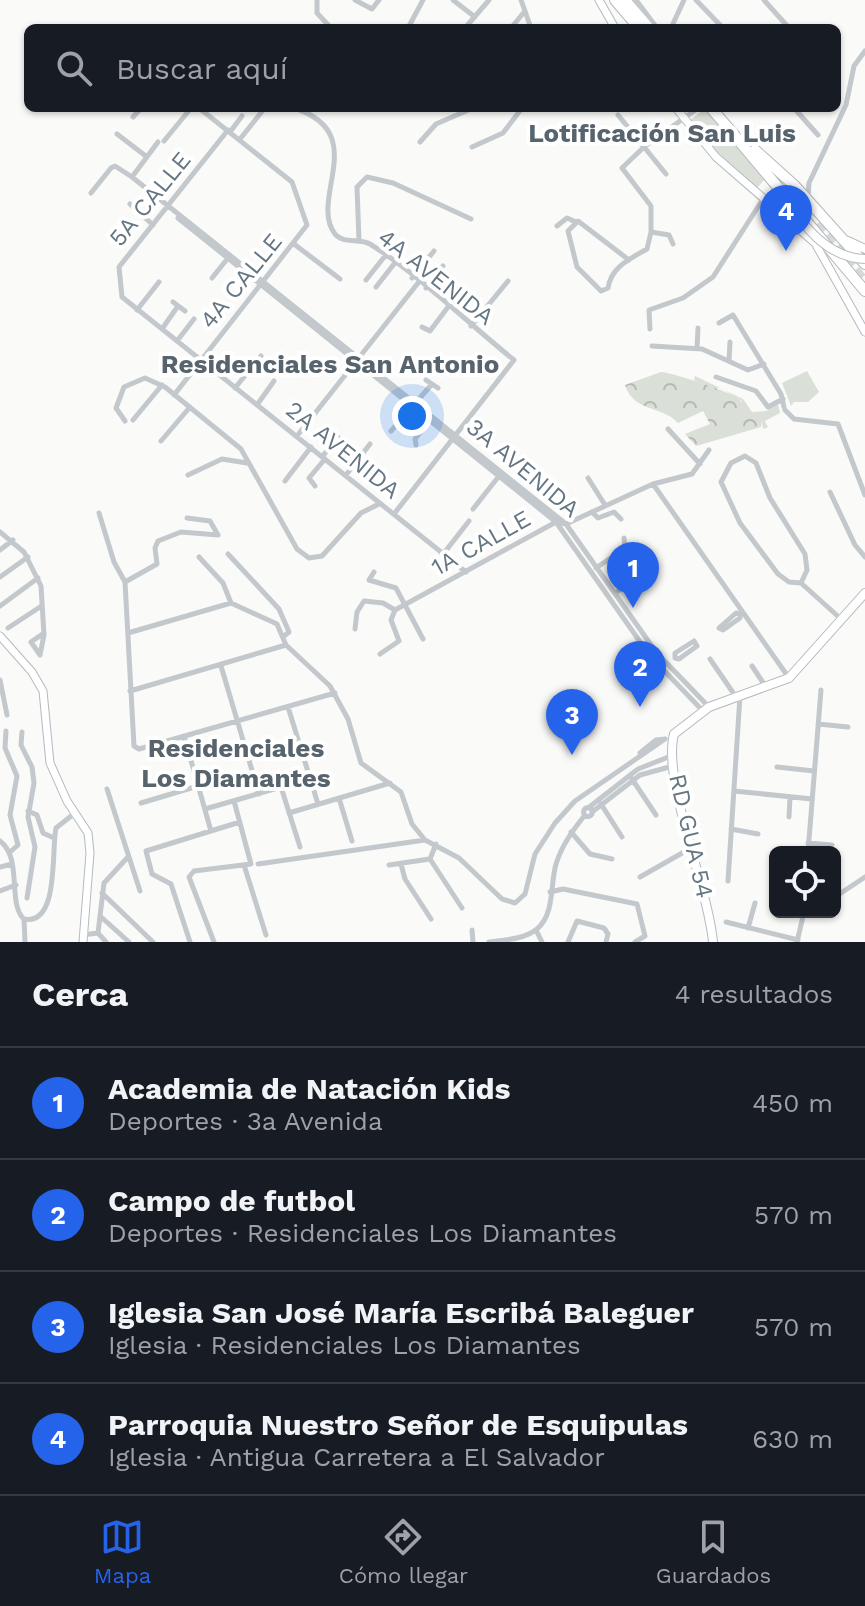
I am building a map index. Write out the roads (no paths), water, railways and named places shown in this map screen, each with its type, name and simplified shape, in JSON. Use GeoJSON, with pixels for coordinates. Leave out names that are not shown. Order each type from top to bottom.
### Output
{"type":"FeatureCollection","features":[{"type":"Feature","properties":{"kind":"highway"},"geometry":{"type":"LineString","coordinates":[[615,0],[636,24]]}},
{"type":"Feature","properties":{"kind":"highway"},"geometry":{"type":"LineString","coordinates":[[625,0],[646,24]]}},
{"type":"Feature","properties":{"kind":"highway"},"geometry":{"type":"LineString","coordinates":[[715,112],[819,222],[755,150]]}},
{"type":"Feature","properties":{"kind":"highway"},"geometry":{"type":"LineString","coordinates":[[722,112],[783,196],[841,259],[865,291]]}},
{"type":"Feature","properties":{"kind":"highway"},"geometry":{"type":"LineString","coordinates":[[739,137],[795,186],[865,264],[858,274],[852,273]]}},
{"type":"Feature","properties":{"kind":"highway"},"geometry":{"type":"LineString","coordinates":[[841,259],[846,252],[853,251]]}},
{"type":"Feature","properties":{"kind":"main road"},"geometry":{"type":"LineString","coordinates":[[783,196],[808,228],[832,250],[865,264]]}},
{"type":"Feature","properties":{"kind":"main road"},"geometry":{"type":"LineString","coordinates":[[843,239],[865,250]]}},
{"type":"Feature","properties":{"kind":"main road"},"geometry":{"type":"LineString","coordinates":[[853,251],[865,250]]}},
{"type":"Feature","properties":{"kind":"main road"},"geometry":{"type":"LineString","coordinates":[[669,738],[706,709],[789,678],[806,663],[865,593]]}},
{"type":"Feature","properties":{"kind":"main road","name":"RD GUA 54"},"geometry":{"type":"LineString","coordinates":[[669,738],[692,848],[707,898],[713,942]]}},
{"type":"Feature","properties":{"kind":"street"},"geometry":{"type":"LineString","coordinates":[[317,0],[317,13],[327,24]]}},
{"type":"Feature","properties":{"kind":"street"},"geometry":{"type":"LineString","coordinates":[[355,0],[372,9],[379,0]]}},
{"type":"Feature","properties":{"kind":"street"},"geometry":{"type":"LineString","coordinates":[[410,24],[423,0]]}},
{"type":"Feature","properties":{"kind":"street"},"geometry":{"type":"LineString","coordinates":[[453,0],[475,17]]}},
{"type":"Feature","properties":{"kind":"street"},"geometry":{"type":"LineString","coordinates":[[469,24],[489,0]]}},
{"type":"Feature","properties":{"kind":"street"},"geometry":{"type":"LineString","coordinates":[[521,0],[530,24]]}},
{"type":"Feature","properties":{"kind":"street"},"geometry":{"type":"LineString","coordinates":[[599,0],[613,24]]}},
{"type":"Feature","properties":{"kind":"street"},"geometry":{"type":"LineString","coordinates":[[636,0],[654,24]]}},
{"type":"Feature","properties":{"kind":"street"},"geometry":{"type":"LineString","coordinates":[[673,24],[684,0]]}},
{"type":"Feature","properties":{"kind":"street"},"geometry":{"type":"LineString","coordinates":[[696,0],[719,24]]}},
{"type":"Feature","properties":{"kind":"street"},"geometry":{"type":"LineString","coordinates":[[764,0],[785,24]]}},
{"type":"Feature","properties":{"kind":"street"},"geometry":{"type":"LineString","coordinates":[[515,24],[525,11]]}},
{"type":"Feature","properties":{"kind":"street"},"geometry":{"type":"LineString","coordinates":[[808,200],[811,178],[846,105],[854,66],[864,53]]}},
{"type":"Feature","properties":{"kind":"street"},"geometry":{"type":"LineString","coordinates":[[133,117],[137,112]]}},
{"type":"Feature","properties":{"kind":"street"},"geometry":{"type":"LineString","coordinates":[[91,193],[115,166],[132,177],[187,112]]}},
{"type":"Feature","properties":{"kind":"street"},"geometry":{"type":"LineString","coordinates":[[204,112],[240,139],[262,112]]}},
{"type":"Feature","properties":{"kind":"street","name":"4A AVENIDA"},"geometry":{"type":"LineString","coordinates":[[308,112],[325,127],[336,165],[330,200],[334,232],[339,237],[359,241],[385,256],[514,360],[455,437]]}},
{"type":"Feature","properties":{"kind":"street"},"geometry":{"type":"LineString","coordinates":[[420,142],[436,124],[464,112]]}},
{"type":"Feature","properties":{"kind":"street"},"geometry":{"type":"LineString","coordinates":[[472,147],[503,133],[519,112]]}},
{"type":"Feature","properties":{"kind":"street"},"geometry":{"type":"LineString","coordinates":[[679,112],[716,157],[815,243],[865,332]]}},
{"type":"Feature","properties":{"kind":"street"},"geometry":{"type":"LineString","coordinates":[[576,222],[568,231],[576,265],[600,290],[608,288],[610,276],[647,249],[651,232],[651,206],[622,168],[644,147],[693,112]]}},
{"type":"Feature","properties":{"kind":"street"},"geometry":{"type":"LineString","coordinates":[[798,112],[818,135]]}},
{"type":"Feature","properties":{"kind":"street"},"geometry":{"type":"LineString","coordinates":[[618,115],[666,174]]}},
{"type":"Feature","properties":{"kind":"street","name":"5A CALLE"},"geometry":{"type":"LineString","coordinates":[[122,297],[119,267],[242,116]]}},
{"type":"Feature","properties":{"kind":"street"},"geometry":{"type":"LineString","coordinates":[[117,134],[147,157]]}},
{"type":"Feature","properties":{"kind":"street","name":"4A CALLE"},"geometry":{"type":"LineString","coordinates":[[174,395],[294,244],[307,223],[292,182],[240,139]]}},
{"type":"Feature","properties":{"kind":"street","name":"3A AVENIDA"},"geometry":{"type":"LineString","coordinates":[[132,177],[548,512],[650,656],[706,709]]}},
{"type":"Feature","properties":{"kind":"street"},"geometry":{"type":"LineString","coordinates":[[359,241],[357,187],[367,177],[393,183],[471,219]]}},
{"type":"Feature","properties":{"kind":"street"},"geometry":{"type":"LineString","coordinates":[[795,186],[811,178]]}},
{"type":"Feature","properties":{"kind":"street"},"geometry":{"type":"LineString","coordinates":[[650,329],[649,310],[683,298],[719,270],[763,199]]}},
{"type":"Feature","properties":{"kind":"street"},"geometry":{"type":"LineString","coordinates":[[130,204],[153,225]]}},
{"type":"Feature","properties":{"kind":"street","name":"3A AVENIDA"},"geometry":{"type":"LineString","coordinates":[[167,205],[262,283]]}},
{"type":"Feature","properties":{"kind":"street"},"geometry":{"type":"LineString","coordinates":[[557,226],[567,218],[576,222],[603,237],[629,260]]}},
{"type":"Feature","properties":{"kind":"street"},"geometry":{"type":"LineString","coordinates":[[651,232],[669,235],[673,244]]}},
{"type":"Feature","properties":{"kind":"street"},"geometry":{"type":"LineString","coordinates":[[294,244],[340,279]]}},
{"type":"Feature","properties":{"kind":"street"},"geometry":{"type":"LineString","coordinates":[[412,278],[434,251]]}},
{"type":"Feature","properties":{"kind":"street"},"geometry":{"type":"LineString","coordinates":[[366,280],[385,256]]}},
{"type":"Feature","properties":{"kind":"street"},"geometry":{"type":"LineString","coordinates":[[212,278],[228,258]]}},
{"type":"Feature","properties":{"kind":"street"},"geometry":{"type":"LineString","coordinates":[[376,287],[394,264]]}},
{"type":"Feature","properties":{"kind":"street"},"geometry":{"type":"LineString","coordinates":[[426,288],[443,266]]}},
{"type":"Feature","properties":{"kind":"street"},"geometry":{"type":"LineString","coordinates":[[471,326],[508,281]]}},
{"type":"Feature","properties":{"kind":"street"},"geometry":{"type":"LineString","coordinates":[[137,310],[159,282]]}},
{"type":"Feature","properties":{"kind":"street"},"geometry":{"type":"LineString","coordinates":[[297,436],[418,283]]}},
{"type":"Feature","properties":{"kind":"street","name":"2A AVENIDA"},"geometry":{"type":"LineString","coordinates":[[122,297],[466,572]]}},
{"type":"Feature","properties":{"kind":"street"},"geometry":{"type":"LineString","coordinates":[[162,329],[176,304],[185,311]]}},
{"type":"Feature","properties":{"kind":"street"},"geometry":{"type":"LineString","coordinates":[[422,327],[430,331],[448,307]]}},
{"type":"Feature","properties":{"kind":"street"},"geometry":{"type":"LineString","coordinates":[[719,323],[733,315],[764,364],[783,399],[784,408],[794,419],[839,426],[865,495]]}},
{"type":"Feature","properties":{"kind":"street"},"geometry":{"type":"LineString","coordinates":[[177,341],[194,319]]}},
{"type":"Feature","properties":{"kind":"street"},"geometry":{"type":"LineString","coordinates":[[697,348],[698,328]]}},
{"type":"Feature","properties":{"kind":"street"},"geometry":{"type":"LineString","coordinates":[[729,361],[730,342]]}},
{"type":"Feature","properties":{"kind":"street"},"geometry":{"type":"LineString","coordinates":[[652,346],[659,349],[697,348],[748,370],[764,364]]}},
{"type":"Feature","properties":{"kind":"street"},"geometry":{"type":"LineString","coordinates":[[235,388],[261,356]]}},
{"type":"Feature","properties":{"kind":"street"},"geometry":{"type":"LineString","coordinates":[[716,377],[756,391],[768,407],[783,399]]}},
{"type":"Feature","properties":{"kind":"street"},"geometry":{"type":"LineString","coordinates":[[125,421],[116,408],[124,387],[141,378],[162,385],[241,449],[297,549],[309,558],[329,552],[361,513],[380,504]]}},
{"type":"Feature","properties":{"kind":"street"},"geometry":{"type":"LineString","coordinates":[[257,405],[274,381]]}},
{"type":"Feature","properties":{"kind":"street"},"geometry":{"type":"LineString","coordinates":[[391,431],[432,384]]}},
{"type":"Feature","properties":{"kind":"street"},"geometry":{"type":"LineString","coordinates":[[133,420],[162,385]]}},
{"type":"Feature","properties":{"kind":"street"},"geometry":{"type":"LineString","coordinates":[[161,441],[190,407]]}},
{"type":"Feature","properties":{"kind":"street"},"geometry":{"type":"LineString","coordinates":[[416,445],[415,439],[432,419]]}},
{"type":"Feature","properties":{"kind":"street"},"geometry":{"type":"LineString","coordinates":[[668,429],[700,464],[709,450]]}},
{"type":"Feature","properties":{"kind":"street"},"geometry":{"type":"LineString","coordinates":[[315,486],[309,478],[338,437]]}},
{"type":"Feature","properties":{"kind":"street"},"geometry":{"type":"LineString","coordinates":[[394,514],[455,437]]}},
{"type":"Feature","properties":{"kind":"street","name":"3A AVENIDA"},"geometry":{"type":"LineString","coordinates":[[455,437],[499,476],[566,524],[667,664],[706,709]]}},
{"type":"Feature","properties":{"kind":"street"},"geometry":{"type":"LineString","coordinates":[[346,475],[370,444]]}},
{"type":"Feature","properties":{"kind":"street"},"geometry":{"type":"LineString","coordinates":[[285,481],[311,447]]}},
{"type":"Feature","properties":{"kind":"street"},"geometry":{"type":"LineString","coordinates":[[801,583],[807,570],[805,554],[770,498],[755,462],[745,456],[734,461],[721,479],[729,502],[778,574],[789,582],[801,583],[842,621]]}},
{"type":"Feature","properties":{"kind":"street"},"geometry":{"type":"LineString","coordinates":[[188,475],[222,459],[248,463]]}},
{"type":"Feature","properties":{"kind":"street","name":"1A CALLE"},"geometry":{"type":"LineString","coordinates":[[355,629],[361,603],[375,601],[395,610],[405,606],[556,522],[566,524],[653,484],[692,474],[700,464]]}},
{"type":"Feature","properties":{"kind":"street"},"geometry":{"type":"LineString","coordinates":[[473,509],[499,476]]}},
{"type":"Feature","properties":{"kind":"street"},"geometry":{"type":"LineString","coordinates":[[588,478],[605,505]]}},
{"type":"Feature","properties":{"kind":"street"},"geometry":{"type":"LineString","coordinates":[[653,484],[789,678]]}},
{"type":"Feature","properties":{"kind":"street"},"geometry":{"type":"LineString","coordinates":[[830,492],[855,545],[865,557]]}},
{"type":"Feature","properties":{"kind":"street"},"geometry":{"type":"LineString","coordinates":[[592,512],[598,518],[614,512],[621,519]]}},
{"type":"Feature","properties":{"kind":"street"},"geometry":{"type":"LineString","coordinates":[[99,513],[114,562],[125,582],[135,747],[335,693]]}},
{"type":"Feature","properties":{"kind":"street"},"geometry":{"type":"LineString","coordinates":[[125,582],[157,564],[155,548],[158,541],[181,532],[218,535],[210,521],[187,518]]}},
{"type":"Feature","properties":{"kind":"street"},"geometry":{"type":"LineString","coordinates":[[444,553],[469,521]]}},
{"type":"Feature","properties":{"kind":"street"},"geometry":{"type":"LineString","coordinates":[[0,532],[13,540],[28,557],[38,578],[44,633]]}},
{"type":"Feature","properties":{"kind":"street"},"geometry":{"type":"LineString","coordinates":[[596,568],[625,548],[624,538]]}},
{"type":"Feature","properties":{"kind":"street"},"geometry":{"type":"LineString","coordinates":[[0,550],[13,540]]}},
{"type":"Feature","properties":{"kind":"street"},"geometry":{"type":"LineString","coordinates":[[228,554],[279,609],[288,626],[289,634],[284,636]]}},
{"type":"Feature","properties":{"kind":"street"},"geometry":{"type":"LineString","coordinates":[[0,577],[28,557]]}},
{"type":"Feature","properties":{"kind":"street"},"geometry":{"type":"LineString","coordinates":[[199,557],[223,583],[231,603],[244,612],[272,621],[284,636],[286,645],[335,693],[348,719],[361,763],[401,792],[412,824],[425,840]]}},
{"type":"Feature","properties":{"kind":"street"},"geometry":{"type":"LineString","coordinates":[[615,593],[648,571]]}},
{"type":"Feature","properties":{"kind":"street"},"geometry":{"type":"LineString","coordinates":[[374,572],[369,580],[392,585],[423,639]]}},
{"type":"Feature","properties":{"kind":"street"},"geometry":{"type":"LineString","coordinates":[[0,606],[38,578]]}},
{"type":"Feature","properties":{"kind":"street"},"geometry":{"type":"LineString","coordinates":[[128,633],[231,603]]}},
{"type":"Feature","properties":{"kind":"street"},"geometry":{"type":"LineString","coordinates":[[8,628],[40,606]]}},
{"type":"Feature","properties":{"kind":"street"},"geometry":{"type":"LineString","coordinates":[[380,654],[399,641],[391,620],[395,610]]}},
{"type":"Feature","properties":{"kind":"street"},"geometry":{"type":"LineString","coordinates":[[0,636],[32,672],[43,691],[50,763],[88,833],[90,843],[82,938],[98,933]]}},
{"type":"Feature","properties":{"kind":"street"},"geometry":{"type":"LineString","coordinates":[[130,691],[286,645]]}},
{"type":"Feature","properties":{"kind":"street"},"geometry":{"type":"LineString","coordinates":[[772,653],[789,673],[806,663]]}},
{"type":"Feature","properties":{"kind":"street"},"geometry":{"type":"LineString","coordinates":[[667,664],[675,658]]}},
{"type":"Feature","properties":{"kind":"street"},"geometry":{"type":"LineString","coordinates":[[710,659],[738,697],[728,881]]}},
{"type":"Feature","properties":{"kind":"street"},"geometry":{"type":"LineString","coordinates":[[221,666],[259,794]]}},
{"type":"Feature","properties":{"kind":"street"},"geometry":{"type":"LineString","coordinates":[[752,666],[767,688]]}},
{"type":"Feature","properties":{"kind":"street"},"geometry":{"type":"LineString","coordinates":[[0,680],[7,715]]}},
{"type":"Feature","properties":{"kind":"street"},"geometry":{"type":"LineString","coordinates":[[821,690],[808,843],[832,845]]}},
{"type":"Feature","properties":{"kind":"street"},"geometry":{"type":"LineString","coordinates":[[288,707],[318,804]]}},
{"type":"Feature","properties":{"kind":"street"},"geometry":{"type":"LineString","coordinates":[[818,724],[848,727]]}},
{"type":"Feature","properties":{"kind":"street"},"geometry":{"type":"LineString","coordinates":[[6,731],[4,745],[17,779],[10,815],[18,845],[9,853]]}},
{"type":"Feature","properties":{"kind":"street"},"geometry":{"type":"LineString","coordinates":[[22,732],[23,752],[34,774],[28,811],[35,842],[27,898]]}},
{"type":"Feature","properties":{"kind":"street"},"geometry":{"type":"LineString","coordinates":[[184,736],[211,831]]}},
{"type":"Feature","properties":{"kind":"street"},"geometry":{"type":"LineString","coordinates":[[258,864],[425,840],[459,858],[502,899],[515,903],[525,894],[535,854],[555,823],[575,801],[652,743],[669,738]]}},
{"type":"Feature","properties":{"kind":"street"},"geometry":{"type":"LineString","coordinates":[[489,942],[536,930],[548,912],[556,863],[571,832],[585,815],[590,816],[590,810],[631,777],[673,761]]}},
{"type":"Feature","properties":{"kind":"street"},"geometry":{"type":"LineString","coordinates":[[777,767],[814,771]]}},
{"type":"Feature","properties":{"kind":"street"},"geometry":{"type":"LineString","coordinates":[[631,777],[656,815]]}},
{"type":"Feature","properties":{"kind":"street"},"geometry":{"type":"LineString","coordinates":[[205,809],[309,779]]}},
{"type":"Feature","properties":{"kind":"street"},"geometry":{"type":"LineString","coordinates":[[289,813],[391,783]]}},
{"type":"Feature","properties":{"kind":"street"},"geometry":{"type":"LineString","coordinates":[[141,803],[198,786]]}},
{"type":"Feature","properties":{"kind":"street"},"geometry":{"type":"LineString","coordinates":[[281,787],[300,847]]}},
{"type":"Feature","properties":{"kind":"street"},"geometry":{"type":"LineString","coordinates":[[107,789],[140,891]]}},
{"type":"Feature","properties":{"kind":"street"},"geometry":{"type":"LineString","coordinates":[[734,791],[812,799]]}},
{"type":"Feature","properties":{"kind":"street"},"geometry":{"type":"LineString","coordinates":[[789,817],[790,797]]}},
{"type":"Feature","properties":{"kind":"street"},"geometry":{"type":"LineString","coordinates":[[339,798],[352,841]]}},
{"type":"Feature","properties":{"kind":"street"},"geometry":{"type":"LineString","coordinates":[[234,801],[266,935]]}},
{"type":"Feature","properties":{"kind":"street"},"geometry":{"type":"LineString","coordinates":[[600,802],[622,837]]}},
{"type":"Feature","properties":{"kind":"street"},"geometry":{"type":"LineString","coordinates":[[28,811],[37,815],[43,833],[54,838]]}},
{"type":"Feature","properties":{"kind":"street"},"geometry":{"type":"LineString","coordinates":[[24,919],[32,920],[41,915],[55,859],[57,825],[75,813]]}},
{"type":"Feature","properties":{"kind":"street"},"geometry":{"type":"LineString","coordinates":[[190,942],[170,881],[151,872],[146,850],[240,822]]}},
{"type":"Feature","properties":{"kind":"street"},"geometry":{"type":"LineString","coordinates":[[731,829],[758,834]]}},
{"type":"Feature","properties":{"kind":"street"},"geometry":{"type":"LineString","coordinates":[[571,832],[590,854],[612,859]]}},
{"type":"Feature","properties":{"kind":"street"},"geometry":{"type":"LineString","coordinates":[[0,841],[9,853],[12,864],[17,911],[24,919],[25,942]]}},
{"type":"Feature","properties":{"kind":"street"},"geometry":{"type":"LineString","coordinates":[[430,859],[436,844]]}},
{"type":"Feature","properties":{"kind":"street"},"geometry":{"type":"LineString","coordinates":[[640,877],[692,848]]}},
{"type":"Feature","properties":{"kind":"street"},"geometry":{"type":"LineString","coordinates":[[106,942],[98,933],[105,880],[129,856]]}},
{"type":"Feature","properties":{"kind":"street"},"geometry":{"type":"LineString","coordinates":[[389,865],[430,859]]}},
{"type":"Feature","properties":{"kind":"street"},"geometry":{"type":"LineString","coordinates":[[430,859],[462,908]]}},
{"type":"Feature","properties":{"kind":"street"},"geometry":{"type":"LineString","coordinates":[[0,867],[12,864]]}},
{"type":"Feature","properties":{"kind":"street"},"geometry":{"type":"LineString","coordinates":[[214,942],[189,880],[191,874],[248,864]]}},
{"type":"Feature","properties":{"kind":"street"},"geometry":{"type":"LineString","coordinates":[[401,864],[405,879],[431,919]]}},
{"type":"Feature","properties":{"kind":"street"},"geometry":{"type":"LineString","coordinates":[[841,894],[865,879]]}},
{"type":"Feature","properties":{"kind":"street"},"geometry":{"type":"LineString","coordinates":[[0,891],[16,885]]}},
{"type":"Feature","properties":{"kind":"street"},"geometry":{"type":"LineString","coordinates":[[550,892],[563,889],[637,904],[645,936],[635,942]]}},
{"type":"Feature","properties":{"kind":"street"},"geometry":{"type":"LineString","coordinates":[[102,893],[153,942]]}},
{"type":"Feature","properties":{"kind":"street"},"geometry":{"type":"LineString","coordinates":[[748,928],[755,903]]}},
{"type":"Feature","properties":{"kind":"street"},"geometry":{"type":"LineString","coordinates":[[100,916],[129,942]]}},
{"type":"Feature","properties":{"kind":"street"},"geometry":{"type":"LineString","coordinates":[[726,922],[798,941],[804,918]]}},
{"type":"Feature","properties":{"kind":"street"},"geometry":{"type":"LineString","coordinates":[[568,942],[577,921],[604,928],[608,934],[606,942]]}},
{"type":"Feature","properties":{"kind":"street"},"geometry":{"type":"LineString","coordinates":[[472,930],[473,942]]}},
{"type":"Feature","properties":{"kind":"street"},"geometry":{"type":"LineString","coordinates":[[536,930],[542,942]]}},
{"type":"Feature","properties":{"kind":"tunnel"},"geometry":{"type":"LineString","coordinates":[[817,224],[865,282]]}},
{"type":"Feature","properties":{"kind":"place","name":"Parroquia Nuestro Señor de Esquipulas"},"geometry":{"type":"Point","coordinates":[786,251]}},
{"type":"Feature","properties":{"kind":"place","name":"Academia de Natación Kids"},"geometry":{"type":"Point","coordinates":[633,608]}},
{"type":"Feature","properties":{"kind":"place","name":"Campo de futbol"},"geometry":{"type":"Point","coordinates":[640,707]}},
{"type":"Feature","properties":{"kind":"place","name":"Iglesia San José María Escribá Baleguer"},"geometry":{"type":"Point","coordinates":[572,755]}},
{"type":"Feature","properties":{"kind":"district","name":"Lotificación San Luis"},"geometry":{"type":"Point","coordinates":[662,133]}},
{"type":"Feature","properties":{"kind":"district","name":"Residenciales San Antonio"},"geometry":{"type":"Point","coordinates":[330,364]}},
{"type":"Feature","properties":{"kind":"district","name":"Residenciales Los Diamantes"},"geometry":{"type":"Point","coordinates":[236,763]}}]}
